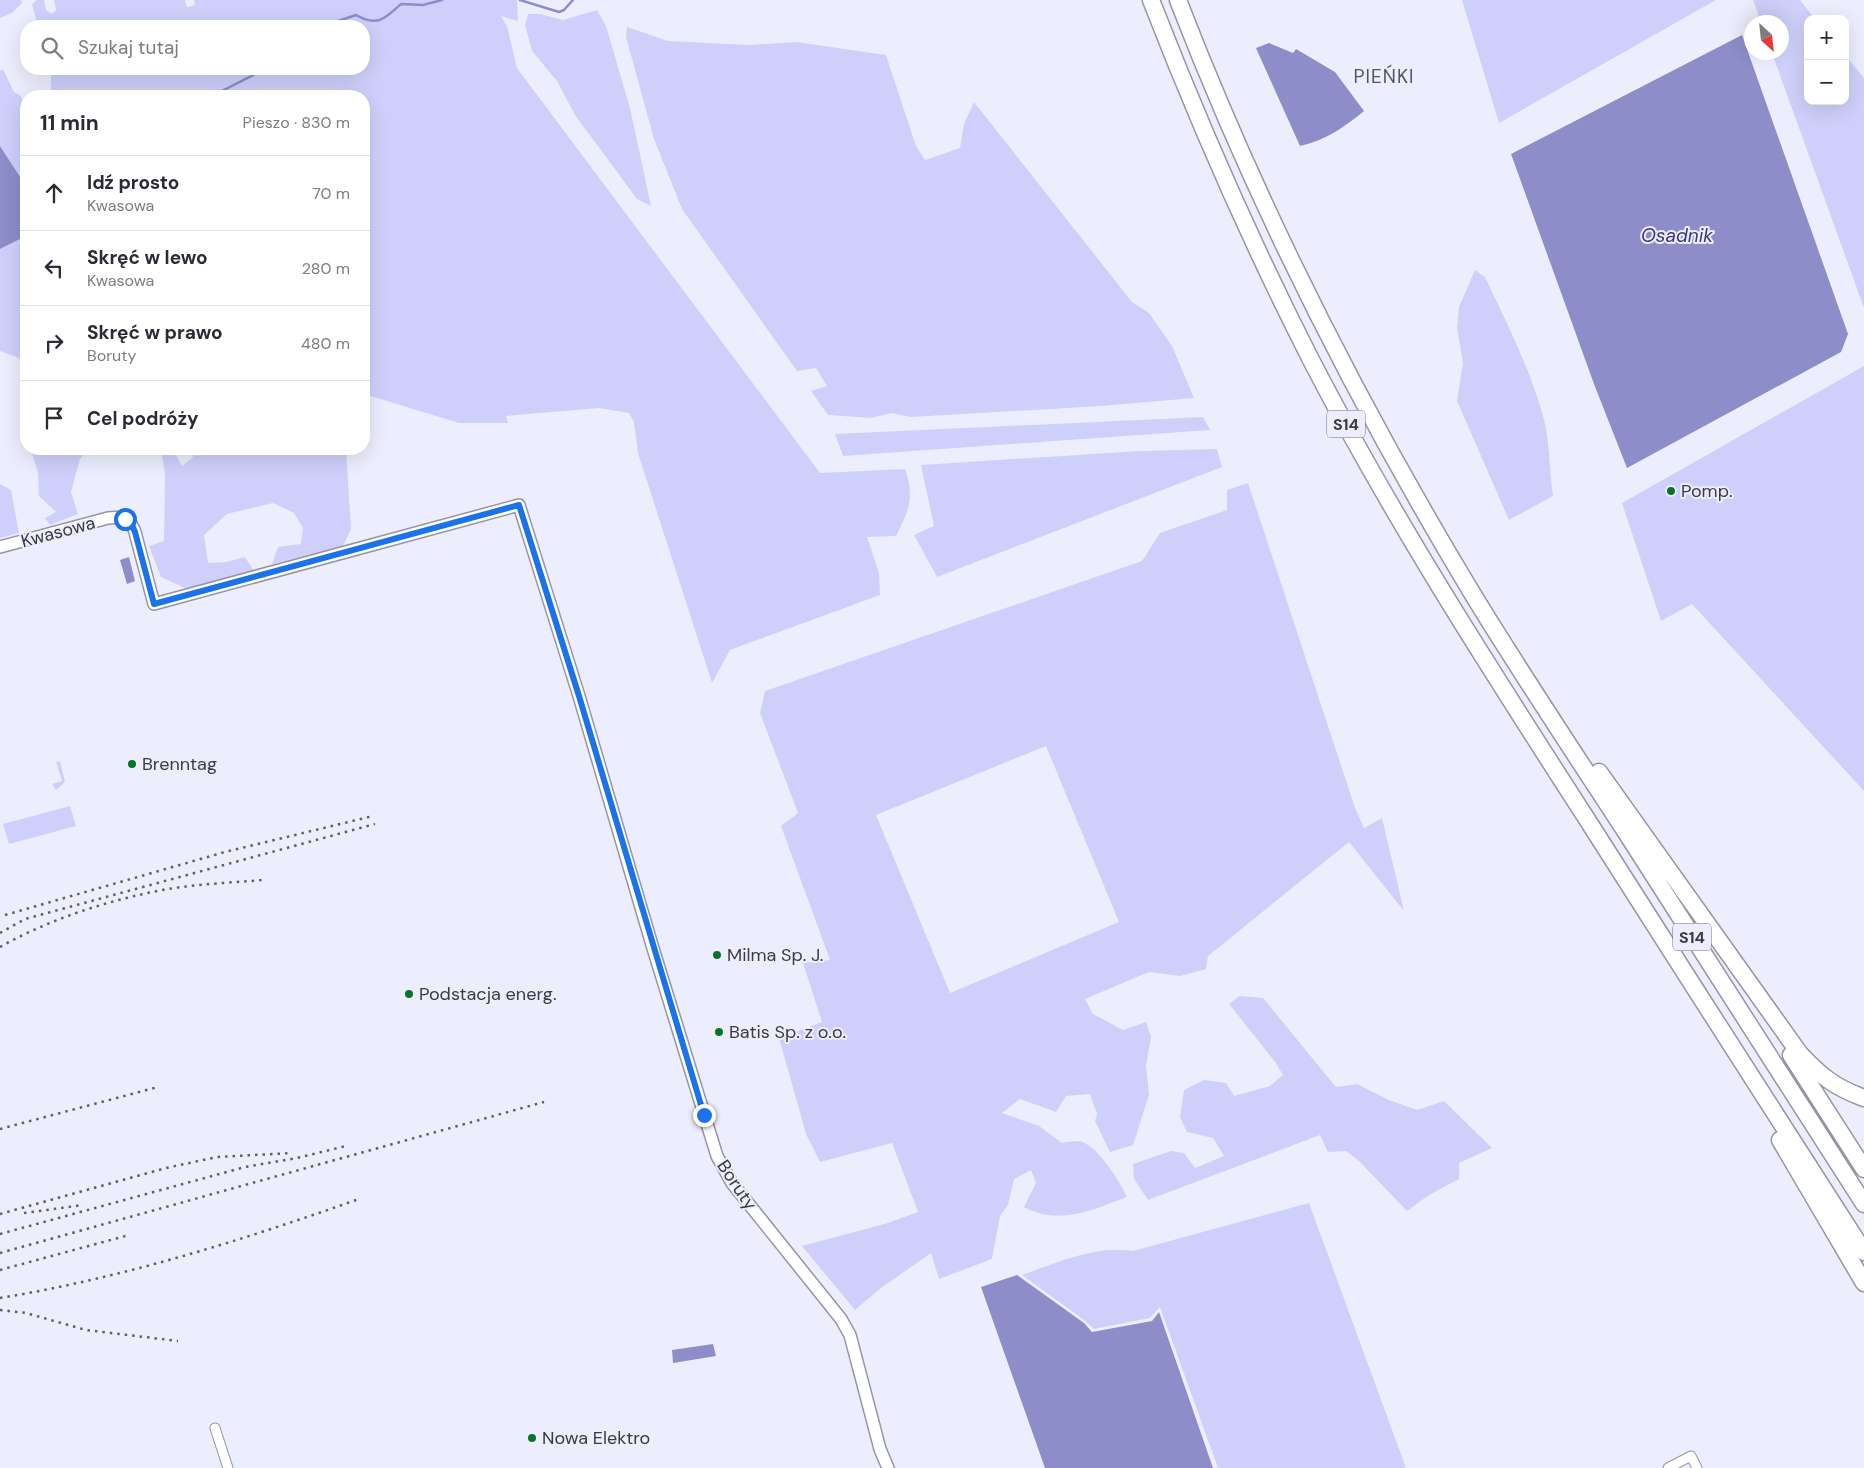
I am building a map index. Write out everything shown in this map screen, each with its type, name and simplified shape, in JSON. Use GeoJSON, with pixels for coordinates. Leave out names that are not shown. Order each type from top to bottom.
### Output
{"type":"FeatureCollection","features":[{"type":"Feature","properties":{"kind":"highway","name":"S14"},"geometry":{"type":"LineString","coordinates":[[1151,0],[1213,152],[1264,264],[1310,358],[1429,572],[1493,675],[1864,1252]]}},
{"type":"Feature","properties":{"kind":"highway","name":"S14"},"geometry":{"type":"LineString","coordinates":[[1178,0],[1236,142],[1327,334],[1420,505],[1520,669],[1864,1204]]}},
{"type":"Feature","properties":{"kind":"highway"},"geometry":{"type":"LineString","coordinates":[[1520,669],[1568,730],[1805,1059],[1820,1076],[1836,1087],[1864,1098]]}},
{"type":"Feature","properties":{"kind":"highway"},"geometry":{"type":"LineString","coordinates":[[1714,933],[1864,1169]]}},
{"type":"Feature","properties":{"kind":"highway"},"geometry":{"type":"LineString","coordinates":[[1725,1036],[1769,1121],[1864,1283]]}},
{"type":"Feature","properties":{"kind":"street","name":"Kwasowa"},"geometry":{"type":"LineString","coordinates":[[0,547],[108,518],[125,519],[132,525],[135,532],[154,604],[519,505]]}},
{"type":"Feature","properties":{"kind":"street","name":"Boruty"},"geometry":{"type":"LineString","coordinates":[[519,505],[579,696],[654,954],[717,1156],[732,1183],[841,1318],[850,1335],[880,1449],[888,1468]]}},
{"type":"Feature","properties":{"kind":"street"},"geometry":{"type":"LineString","coordinates":[[215,1428],[228,1468]]}},
{"type":"Feature","properties":{"kind":"street"},"geometry":{"type":"LineString","coordinates":[[1668,1468],[1691,1456],[1697,1468]]}},
{"type":"Feature","properties":{"kind":"shaded area"},"geometry":{"type":"Polygon","coordinates":[[[0,0],[21,0],[22,3],[12,13],[0,18],[0,0]]]}},
{"type":"Feature","properties":{"kind":"shaded area"},"geometry":{"type":"Polygon","coordinates":[[[37,0],[44,0],[46,10],[52,14],[56,10],[54,0],[185,0],[187,7],[195,5],[194,0],[517,0],[518,21],[501,16],[507,26],[517,68],[820,473],[905,469],[910,488],[909,504],[896,536],[867,537],[879,573],[880,595],[730,650],[712,683],[638,453],[634,422],[629,413],[599,408],[506,416],[508,423],[459,423],[370,396],[370,90],[51,90],[51,75],[370,75],[370,20],[36,20],[32,4],[37,0]]]}},
{"type":"Feature","properties":{"kind":"shaded area"},"geometry":{"type":"Polygon","coordinates":[[[1462,0],[1716,0],[1499,123],[1462,0]]]}},
{"type":"Feature","properties":{"kind":"shaded area"},"geometry":{"type":"Polygon","coordinates":[[[1753,0],[1800,0],[1812,15],[1804,15],[1804,105],[1849,105],[1849,60],[1864,78],[1864,308],[1775,60],[1789,60],[1789,15],[1758,15],[1753,0]]]}},
{"type":"Feature","properties":{"kind":"shaded area"},"geometry":{"type":"Polygon","coordinates":[[[597,10],[606,26],[630,108],[651,206],[637,199],[575,115],[557,81],[532,51],[525,25],[528,14],[540,14],[563,20],[597,10]]]}},
{"type":"Feature","properties":{"kind":"shaded area"},"geometry":{"type":"Polygon","coordinates":[[[627,27],[668,41],[749,45],[796,42],[886,55],[916,146],[925,160],[960,148],[964,124],[974,102],[1132,302],[1149,313],[1172,346],[1194,398],[1102,406],[911,417],[891,413],[871,418],[828,415],[811,391],[827,386],[816,368],[797,371],[682,209],[654,139],[626,37],[627,27]]]}},
{"type":"Feature","properties":{"kind":"shaded area"},"geometry":{"type":"Polygon","coordinates":[[[3,69],[14,92],[20,95],[20,177],[0,146],[0,71],[3,69]]]}},
{"type":"Feature","properties":{"kind":"shaded area"},"geometry":{"type":"Polygon","coordinates":[[[20,239],[20,360],[19,358],[0,351],[0,249],[20,239]]]}},
{"type":"Feature","properties":{"kind":"shaded area"},"geometry":{"type":"Polygon","coordinates":[[[1475,270],[1485,277],[1516,343],[1530,377],[1547,432],[1553,496],[1509,520],[1457,401],[1463,363],[1457,328],[1459,307],[1475,270]]]}},
{"type":"Feature","properties":{"kind":"shaded area"},"geometry":{"type":"Polygon","coordinates":[[[1864,366],[1864,791],[1692,604],[1661,621],[1622,503],[1864,366]]]}},
{"type":"Feature","properties":{"kind":"shaded area"},"geometry":{"type":"Polygon","coordinates":[[[1203,417],[1210,430],[843,456],[835,434],[1203,417]]]}},
{"type":"Feature","properties":{"kind":"shaded area"},"geometry":{"type":"Polygon","coordinates":[[[1217,449],[1222,467],[937,577],[914,535],[934,526],[921,465],[1140,451],[1217,449]]]}},
{"type":"Feature","properties":{"kind":"shaded area"},"geometry":{"type":"Polygon","coordinates":[[[33,455],[83,455],[80,459],[71,492],[78,514],[50,525],[45,518],[56,512],[39,496],[38,473],[33,455]]]}},
{"type":"Feature","properties":{"kind":"shaded area"},"geometry":{"type":"Polygon","coordinates":[[[162,455],[176,455],[182,466],[193,457],[192,455],[346,455],[351,529],[343,546],[272,564],[278,547],[301,544],[303,528],[294,513],[273,503],[227,514],[204,535],[208,563],[226,562],[245,557],[254,571],[187,589],[161,577],[149,546],[164,541],[165,474],[162,455]]]}},
{"type":"Feature","properties":{"kind":"shaded area"},"geometry":{"type":"Polygon","coordinates":[[[1248,483],[1355,808],[1364,828],[1382,818],[1404,911],[1349,842],[1208,956],[1206,969],[1180,976],[1149,972],[1085,999],[1093,1014],[1123,1030],[1146,1022],[1151,1037],[1146,1065],[1149,1095],[1133,1145],[1110,1152],[1095,1121],[1097,1114],[1090,1094],[1066,1096],[1056,1112],[1020,1099],[1002,1113],[1039,1126],[1062,1143],[1078,1141],[1093,1148],[1107,1164],[1127,1197],[1076,1214],[1063,1216],[1037,1213],[1024,1207],[1036,1183],[1031,1170],[1014,1179],[1008,1205],[1000,1216],[992,1259],[939,1279],[931,1253],[881,1288],[855,1310],[802,1246],[888,1223],[918,1212],[892,1143],[820,1162],[806,1134],[779,1038],[822,1022],[803,963],[830,960],[781,826],[798,813],[760,713],[765,691],[1142,561],[1160,533],[1227,510],[1227,490],[1248,483]],[[1046,746],[876,815],[950,993],[1119,922],[1046,746]]]}},
{"type":"Feature","properties":{"kind":"shaded area"},"geometry":{"type":"Polygon","coordinates":[[[0,484],[11,490],[19,533],[0,538],[0,484]]]}},
{"type":"Feature","properties":{"kind":"shaded area"},"geometry":{"type":"Polygon","coordinates":[[[60,761],[65,782],[56,790],[52,784],[62,781],[56,762],[60,761]]]}},
{"type":"Feature","properties":{"kind":"shaded area"},"geometry":{"type":"Polygon","coordinates":[[[70,806],[76,826],[9,844],[3,824],[70,806]]]}},
{"type":"Feature","properties":{"kind":"shaded area"},"geometry":{"type":"Polygon","coordinates":[[[1239,996],[1263,998],[1336,1087],[1357,1084],[1389,1100],[1417,1110],[1444,1101],[1492,1148],[1459,1163],[1459,1179],[1429,1195],[1407,1211],[1359,1161],[1346,1151],[1328,1152],[1320,1135],[1148,1200],[1134,1179],[1133,1164],[1171,1151],[1184,1153],[1195,1168],[1224,1156],[1213,1138],[1187,1132],[1180,1117],[1184,1090],[1204,1080],[1226,1083],[1234,1096],[1270,1086],[1283,1075],[1276,1063],[1229,1004],[1239,996]]]}},
{"type":"Feature","properties":{"kind":"shaded area"},"geometry":{"type":"Polygon","coordinates":[[[1309,1203],[1406,1468],[1218,1468],[1160,1307],[1150,1318],[1094,1329],[1022,1275],[1076,1256],[1105,1251],[1133,1251],[1309,1203]]]}},
{"type":"Feature","properties":{"kind":"water","name":"Osadnik"},"geometry":{"type":"Polygon","coordinates":[[[1742,35],[1744,41],[1744,60],[1751,60],[1848,334],[1841,352],[1627,468],[1594,384],[1511,154],[1742,35]]]}},
{"type":"Feature","properties":{"kind":"water"},"geometry":{"type":"Polygon","coordinates":[[[1269,43],[1293,53],[1296,49],[1335,72],[1364,111],[1334,133],[1300,146],[1256,48],[1269,43]]]}},
{"type":"Feature","properties":{"kind":"water"},"geometry":{"type":"Polygon","coordinates":[[[0,146],[20,177],[20,239],[0,249],[0,146]]]}},
{"type":"Feature","properties":{"kind":"water"},"geometry":{"type":"Polygon","coordinates":[[[129,557],[135,581],[127,584],[120,560],[129,557]]]}},
{"type":"Feature","properties":{"kind":"water"},"geometry":{"type":"Polygon","coordinates":[[[1017,1275],[1084,1323],[1092,1332],[1152,1321],[1159,1312],[1213,1468],[1045,1468],[981,1287],[1017,1275]]]}},
{"type":"Feature","properties":{"kind":"water"},"geometry":{"type":"Polygon","coordinates":[[[713,1344],[716,1356],[673,1363],[672,1350],[713,1344]]]}},
{"type":"Feature","properties":{"kind":"waterway"},"geometry":{"type":"LineString","coordinates":[[370,20],[380,20],[401,4],[423,5],[442,0]]}},
{"type":"Feature","properties":{"kind":"waterway"},"geometry":{"type":"LineString","coordinates":[[520,0],[559,12],[564,10],[573,0]]}},
{"type":"Feature","properties":{"kind":"waterway"},"geometry":{"type":"LineString","coordinates":[[341,20],[356,15],[370,20]]}},
{"type":"Feature","properties":{"kind":"waterway"},"geometry":{"type":"LineString","coordinates":[[224,90],[253,75]]}},
{"type":"Feature","properties":{"kind":"railway"},"geometry":{"type":"LineString","coordinates":[[5,915],[225,852],[373,816]]}},
{"type":"Feature","properties":{"kind":"railway"},"geometry":{"type":"LineString","coordinates":[[0,933],[25,919],[375,824]]}},
{"type":"Feature","properties":{"kind":"railway"},"geometry":{"type":"LineString","coordinates":[[0,947],[57,920],[116,901],[183,887],[263,880]]}},
{"type":"Feature","properties":{"kind":"railway"},"geometry":{"type":"LineString","coordinates":[[0,1129],[158,1087]]}},
{"type":"Feature","properties":{"kind":"railway"},"geometry":{"type":"LineString","coordinates":[[0,1253],[544,1102]]}},
{"type":"Feature","properties":{"kind":"railway"},"geometry":{"type":"LineString","coordinates":[[0,1234],[245,1167],[297,1158],[346,1146]]}},
{"type":"Feature","properties":{"kind":"railway"},"geometry":{"type":"LineString","coordinates":[[0,1214],[166,1168],[217,1157],[292,1153]]}},
{"type":"Feature","properties":{"kind":"railway"},"geometry":{"type":"LineString","coordinates":[[0,1298],[46,1290],[137,1269],[227,1243],[359,1199]]}},
{"type":"Feature","properties":{"kind":"railway"},"geometry":{"type":"LineString","coordinates":[[24,1213],[83,1205]]}},
{"type":"Feature","properties":{"kind":"railway"},"geometry":{"type":"LineString","coordinates":[[0,1270],[129,1235]]}},
{"type":"Feature","properties":{"kind":"railway"},"geometry":{"type":"LineString","coordinates":[[0,1310],[26,1313],[86,1330],[178,1341]]}},
{"type":"Feature","properties":{"kind":"place","name":"Pomp."},"geometry":{"type":"Point","coordinates":[1671,491]}},
{"type":"Feature","properties":{"kind":"place","name":"Brenntag"},"geometry":{"type":"Point","coordinates":[132,764]}},
{"type":"Feature","properties":{"kind":"place","name":"Milma Sp. J."},"geometry":{"type":"Point","coordinates":[717,955]}},
{"type":"Feature","properties":{"kind":"place","name":"Podstacja energ."},"geometry":{"type":"Point","coordinates":[409,994]}},
{"type":"Feature","properties":{"kind":"place","name":"Batis Sp. z o.o."},"geometry":{"type":"Point","coordinates":[719,1032]}},
{"type":"Feature","properties":{"kind":"place","name":"Nowa Elektro"},"geometry":{"type":"Point","coordinates":[532,1438]}},
{"type":"Feature","properties":{"kind":"district","name":"PIEŃKI"},"geometry":{"type":"Point","coordinates":[1384,76]}},
{"type":"Feature","properties":{"kind":"route"},"geometry":{"type":"LineString","coordinates":[[125,519],[134,528],[154,604],[519,505],[558,626],[704,1115]]}}]}
